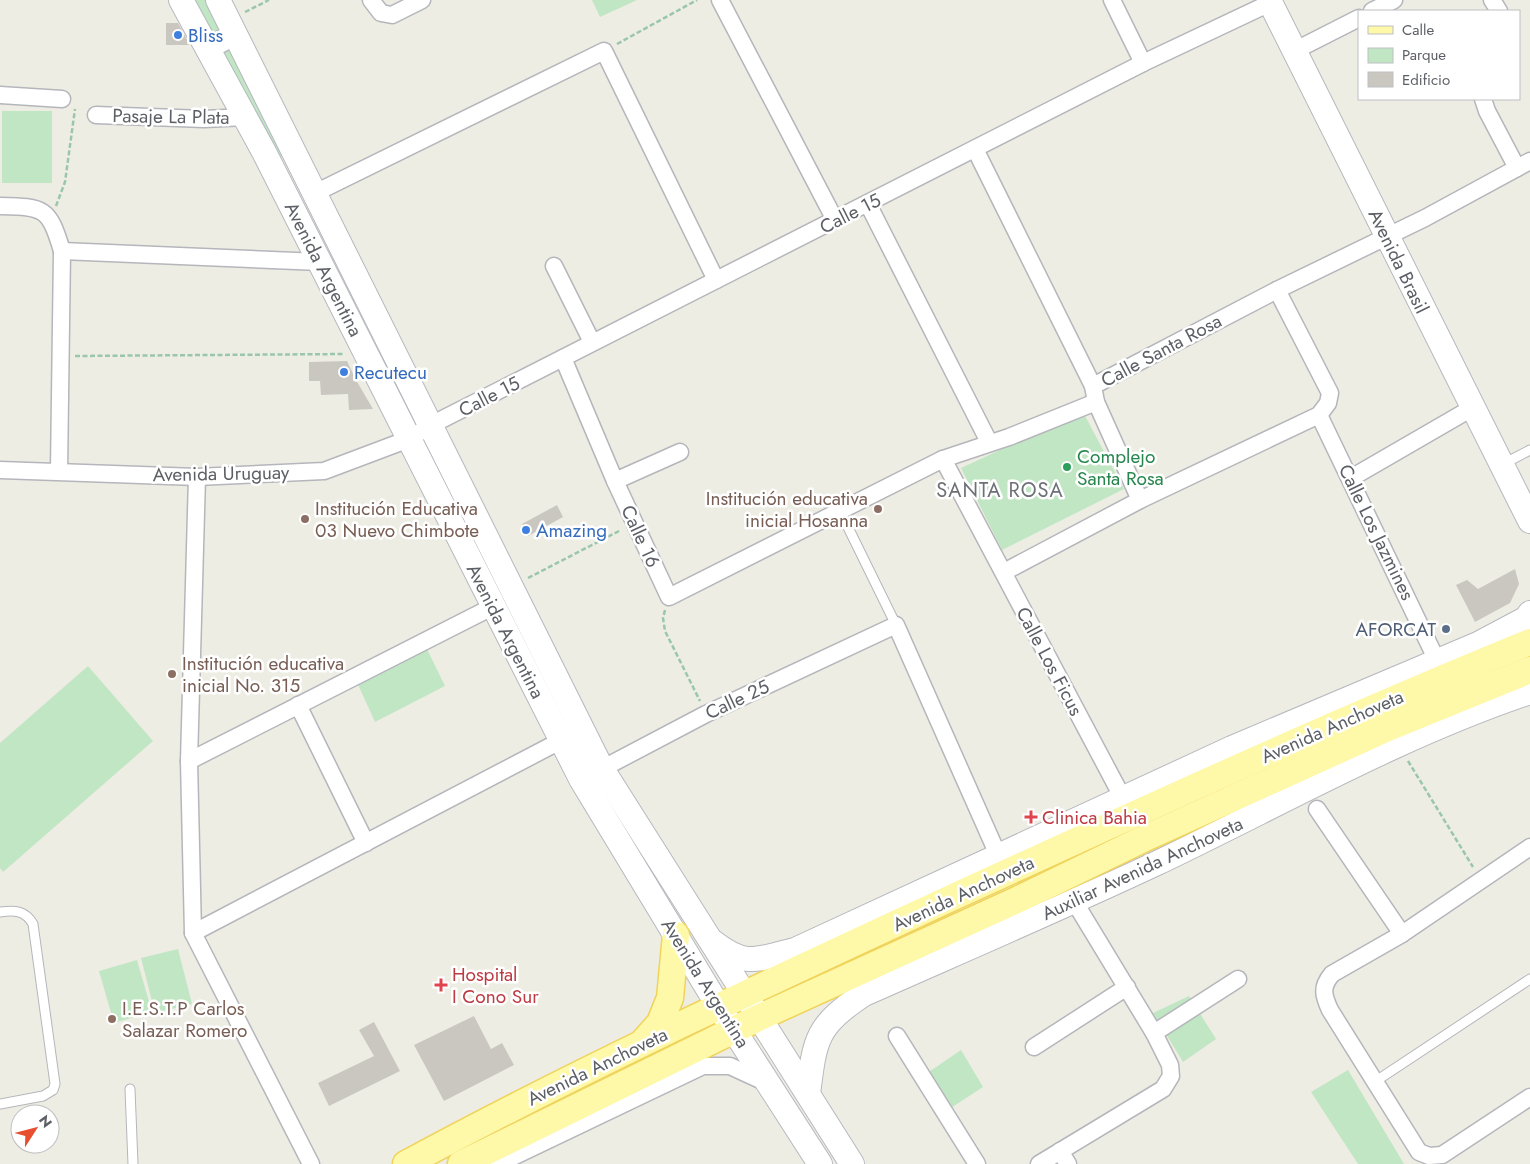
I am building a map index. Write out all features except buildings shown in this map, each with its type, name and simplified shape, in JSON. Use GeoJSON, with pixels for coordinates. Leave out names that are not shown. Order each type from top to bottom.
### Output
{"type":"FeatureCollection","features":[{"type":"Feature","properties":{"kind":"main road","name":"Avenida Argentina"},"geometry":{"type":"LineString","coordinates":[[181,0],[246,117],[562,740],[592,774],[708,938],[852,1164]]}},
{"type":"Feature","properties":{"kind":"main road","name":"Avenida Argentina"},"geometry":{"type":"LineString","coordinates":[[218,0],[511,586],[592,774],[676,935],[820,1164]]}},
{"type":"Feature","properties":{"kind":"main road","name":"Avenida Brasil"},"geometry":{"type":"LineString","coordinates":[[1270,1],[1530,522]]}},
{"type":"Feature","properties":{"kind":"main road"},"geometry":{"type":"LineString","coordinates":[[1441,669],[1478,644],[1527,618],[1530,613]]}},
{"type":"Feature","properties":{"kind":"main road","name":"Avenida Anchoveta"},"geometry":{"type":"LineString","coordinates":[[406,1164],[486,1121],[743,995],[1002,864],[1441,669],[1530,642]]}},
{"type":"Feature","properties":{"kind":"main road","name":"Avenida Anchoveta"},"geometry":{"type":"LineString","coordinates":[[460,1164],[734,1029],[1036,892],[1143,839],[1388,728],[1530,670]]}},
{"type":"Feature","properties":{"kind":"main road","name":"Auxiliar Avenida Anchoveta"},"geometry":{"type":"LineString","coordinates":[[808,1094],[816,1045],[825,1025],[839,1010],[864,994],[1155,864],[1398,744],[1491,705],[1530,692]]}},
{"type":"Feature","properties":{"kind":"main road"},"geometry":{"type":"LineString","coordinates":[[708,938],[730,955],[753,960],[795,950],[1002,864]]}},
{"type":"Feature","properties":{"kind":"main road"},"geometry":{"type":"LineString","coordinates":[[640,1045],[660,1022],[670,998],[676,935]]}},
{"type":"Feature","properties":{"kind":"street"},"geometry":{"type":"LineString","coordinates":[[371,0],[381,13],[392,16],[422,0]]}},
{"type":"Feature","properties":{"kind":"street"},"geometry":{"type":"LineString","coordinates":[[720,0],[835,220]]}},
{"type":"Feature","properties":{"kind":"street"},"geometry":{"type":"LineString","coordinates":[[1112,0],[1143,63]]}},
{"type":"Feature","properties":{"kind":"street"},"geometry":{"type":"LineString","coordinates":[[1374,10],[1394,0]]}},
{"type":"Feature","properties":{"kind":"street","name":"Calle 15"},"geometry":{"type":"LineString","coordinates":[[431,425],[1143,63],[1270,1]]}},
{"type":"Feature","properties":{"kind":"street"},"geometry":{"type":"LineString","coordinates":[[1294,51],[1358,19]]}},
{"type":"Feature","properties":{"kind":"street"},"geometry":{"type":"LineString","coordinates":[[207,49],[232,27]]}},
{"type":"Feature","properties":{"kind":"street"},"geometry":{"type":"LineString","coordinates":[[315,193],[604,51],[716,280]]}},
{"type":"Feature","properties":{"kind":"street"},"geometry":{"type":"LineString","coordinates":[[0,95],[62,99]]}},
{"type":"Feature","properties":{"kind":"street"},"geometry":{"type":"LineString","coordinates":[[1484,100],[1487,111],[1524,165]]}},
{"type":"Feature","properties":{"kind":"street","name":"Pasaje La Plata"},"geometry":{"type":"LineString","coordinates":[[96,115],[204,118],[246,117]]}},
{"type":"Feature","properties":{"kind":"street"},"geometry":{"type":"LineString","coordinates":[[975,149],[1093,386]]}},
{"type":"Feature","properties":{"kind":"street","name":"Calle Santa Rosa"},"geometry":{"type":"LineString","coordinates":[[669,597],[943,459],[1096,402],[1093,386],[1524,165]]}},
{"type":"Feature","properties":{"kind":"street"},"geometry":{"type":"LineString","coordinates":[[868,204],[989,442]]}},
{"type":"Feature","properties":{"kind":"street"},"geometry":{"type":"LineString","coordinates":[[0,206],[24,206],[41,210],[50,218],[62,250],[59,357],[59,471]]}},
{"type":"Feature","properties":{"kind":"street"},"geometry":{"type":"LineString","coordinates":[[62,250],[320,262]]}},
{"type":"Feature","properties":{"kind":"street"},"geometry":{"type":"LineString","coordinates":[[554,266],[592,342]]}},
{"type":"Feature","properties":{"kind":"street"},"geometry":{"type":"LineString","coordinates":[[1004,572],[1140,500],[1319,415],[1328,403],[1330,393],[1277,290]]}},
{"type":"Feature","properties":{"kind":"street","name":"Calle 16"},"geometry":{"type":"LineString","coordinates":[[563,358],[615,482],[636,522],[669,597]]}},
{"type":"Feature","properties":{"kind":"street"},"geometry":{"type":"LineString","coordinates":[[1096,402],[1140,500]]}},
{"type":"Feature","properties":{"kind":"street"},"geometry":{"type":"LineString","coordinates":[[1351,478],[1472,408]]}},
{"type":"Feature","properties":{"kind":"street","name":"Calle Los Jazmines"},"geometry":{"type":"LineString","coordinates":[[1319,415],[1351,478],[1441,669]]}},
{"type":"Feature","properties":{"kind":"street","name":"Avenida Uruguay"},"geometry":{"type":"LineString","coordinates":[[0,470],[197,477],[324,471],[409,439],[431,425]]}},
{"type":"Feature","properties":{"kind":"street"},"geometry":{"type":"LineString","coordinates":[[615,482],[680,452]]}},
{"type":"Feature","properties":{"kind":"street","name":"Calle Los Ficus"},"geometry":{"type":"LineString","coordinates":[[943,459],[1004,572],[1155,864]]}},
{"type":"Feature","properties":{"kind":"street"},"geometry":{"type":"LineString","coordinates":[[197,477],[190,760],[193,933],[311,1164]]}},
{"type":"Feature","properties":{"kind":"street"},"geometry":{"type":"LineString","coordinates":[[190,760],[494,606]]}},
{"type":"Feature","properties":{"kind":"street"},"geometry":{"type":"LineString","coordinates":[[896,625],[1002,864]]}},
{"type":"Feature","properties":{"kind":"street","name":"Calle 25"},"geometry":{"type":"LineString","coordinates":[[592,774],[706,714],[896,625]]}},
{"type":"Feature","properties":{"kind":"street"},"geometry":{"type":"LineString","coordinates":[[298,705],[366,843]]}},
{"type":"Feature","properties":{"kind":"street"},"geometry":{"type":"LineString","coordinates":[[193,933],[562,740]]}},
{"type":"Feature","properties":{"kind":"street"},"geometry":{"type":"LineString","coordinates":[[1318,810],[1402,934]]}},
{"type":"Feature","properties":{"kind":"street"},"geometry":{"type":"LineString","coordinates":[[1528,852],[1402,934],[1343,966],[1324,983],[1323,995],[1330,1010],[1419,1152],[1430,1156],[1442,1155],[1530,1097]]}},
{"type":"Feature","properties":{"kind":"street"},"geometry":{"type":"LineString","coordinates":[[1040,1164],[1064,1157],[1163,1089],[1170,1076],[1170,1065],[1154,1033],[1074,901]]}},
{"type":"Feature","properties":{"kind":"street"},"geometry":{"type":"LineString","coordinates":[[1154,1033],[1238,979]]}},
{"type":"Feature","properties":{"kind":"street"},"geometry":{"type":"LineString","coordinates":[[1034,1047],[1126,987]]}},
{"type":"Feature","properties":{"kind":"street"},"geometry":{"type":"LineString","coordinates":[[897,1036],[977,1164]]}},
{"type":"Feature","properties":{"kind":"street"},"geometry":{"type":"LineString","coordinates":[[503,1163],[703,1066],[730,1066],[770,1085]]}},
{"type":"Feature","properties":{"kind":"lane"},"geometry":{"type":"LineString","coordinates":[[1501,465],[1530,450]]}},
{"type":"Feature","properties":{"kind":"lane"},"geometry":{"type":"LineString","coordinates":[[840,511],[896,625]]}},
{"type":"Feature","properties":{"kind":"lane"},"geometry":{"type":"LineString","coordinates":[[0,912],[20,912],[30,919],[33,924],[55,1084],[53,1090],[43,1096],[0,1104]]}},
{"type":"Feature","properties":{"kind":"lane"},"geometry":{"type":"LineString","coordinates":[[1376,1081],[1530,979]]}},
{"type":"Feature","properties":{"kind":"lane"},"geometry":{"type":"LineString","coordinates":[[130,1088],[133,1164]]}},
{"type":"Feature","properties":{"kind":"path"},"geometry":{"type":"LineString","coordinates":[[232,27],[269,0]]}},
{"type":"Feature","properties":{"kind":"path"},"geometry":{"type":"LineString","coordinates":[[604,51],[697,0]]}},
{"type":"Feature","properties":{"kind":"path"},"geometry":{"type":"LineString","coordinates":[[50,218],[60,200],[65,182],[75,107],[96,115]]}},
{"type":"Feature","properties":{"kind":"path"},"geometry":{"type":"LineString","coordinates":[[59,357],[367,354]]}},
{"type":"Feature","properties":{"kind":"path"},"geometry":{"type":"LineString","coordinates":[[511,586],[636,522]]}},
{"type":"Feature","properties":{"kind":"path"},"geometry":{"type":"LineString","coordinates":[[669,597],[663,618],[665,631],[706,714]]}},
{"type":"Feature","properties":{"kind":"path"},"geometry":{"type":"LineString","coordinates":[[1398,744],[1482,881]]}},
{"type":"Feature","properties":{"kind":"green space"},"geometry":{"type":"Polygon","coordinates":[[[192,0],[212,0],[225,28],[220,35],[208,34],[192,0]]]}},
{"type":"Feature","properties":{"kind":"green space"},"geometry":{"type":"Polygon","coordinates":[[[592,0],[637,0],[600,17],[592,0]]]}},
{"type":"Feature","properties":{"kind":"green space"},"geometry":{"type":"Polygon","coordinates":[[[226,44],[240,56],[285,152],[277,162],[221,48],[226,44]]]}},
{"type":"Feature","properties":{"kind":"green space"},"geometry":{"type":"Polygon","coordinates":[[[2,111],[52,111],[52,183],[2,183],[2,111]]]}},
{"type":"Feature","properties":{"kind":"green space"},"geometry":{"type":"Polygon","coordinates":[[[1083,412],[1124,489],[1002,550],[961,468],[1083,412]]]}},
{"type":"Feature","properties":{"kind":"green space"},"geometry":{"type":"Polygon","coordinates":[[[425,645],[445,686],[375,722],[356,680],[425,645]]]}},
{"type":"Feature","properties":{"kind":"green space"},"geometry":{"type":"Polygon","coordinates":[[[88,666],[153,741],[3,872],[0,868],[0,743],[88,666]]]}},
{"type":"Feature","properties":{"kind":"green space"},"geometry":{"type":"Polygon","coordinates":[[[178,949],[192,1004],[155,1013],[141,958],[178,949]]]}},
{"type":"Feature","properties":{"kind":"green space"},"geometry":{"type":"Polygon","coordinates":[[[137,960],[152,1012],[114,1023],[99,971],[137,960]]]}},
{"type":"Feature","properties":{"kind":"green space"},"geometry":{"type":"Polygon","coordinates":[[[1189,996],[1216,1039],[1183,1062],[1153,1013],[1189,996]]]}},
{"type":"Feature","properties":{"kind":"green space"},"geometry":{"type":"Polygon","coordinates":[[[961,1050],[983,1087],[940,1115],[917,1080],[961,1050]]]}},
{"type":"Feature","properties":{"kind":"green space"},"geometry":{"type":"Polygon","coordinates":[[[1348,1070],[1404,1164],[1358,1164],[1311,1092],[1348,1070]]]}},
{"type":"Feature","properties":{"kind":"place","name":"Bliss"},"geometry":{"type":"Point","coordinates":[178,35]}},
{"type":"Feature","properties":{"kind":"place","name":"Recutecu"},"geometry":{"type":"Point","coordinates":[344,372]}},
{"type":"Feature","properties":{"kind":"place","name":"Complejo Santa Rosa"},"geometry":{"type":"Point","coordinates":[1067,467]}},
{"type":"Feature","properties":{"kind":"place","name":"Institución educativa inicial Hosanna"},"geometry":{"type":"Point","coordinates":[878,509]}},
{"type":"Feature","properties":{"kind":"place","name":"Institución Educativa 03 Nuevo Chimbote"},"geometry":{"type":"Point","coordinates":[305,519]}},
{"type":"Feature","properties":{"kind":"place","name":"Amazing"},"geometry":{"type":"Point","coordinates":[526,530]}},
{"type":"Feature","properties":{"kind":"place","name":"AFORCAT"},"geometry":{"type":"Point","coordinates":[1446,629]}},
{"type":"Feature","properties":{"kind":"place","name":"Institución educativa inicial No. 315"},"geometry":{"type":"Point","coordinates":[172,674]}},
{"type":"Feature","properties":{"kind":"place","name":"Clinica Bahia"},"geometry":{"type":"Point","coordinates":[1031,817]}},
{"type":"Feature","properties":{"kind":"place","name":"Hospital I Cono Sur"},"geometry":{"type":"Point","coordinates":[441,985]}},
{"type":"Feature","properties":{"kind":"place","name":"I.E.S.T.P Carlos Salazar Romero"},"geometry":{"type":"Point","coordinates":[112,1019]}},
{"type":"Feature","properties":{"kind":"district","name":"SANTA ROSA"},"geometry":{"type":"Point","coordinates":[1000,490]}}]}
